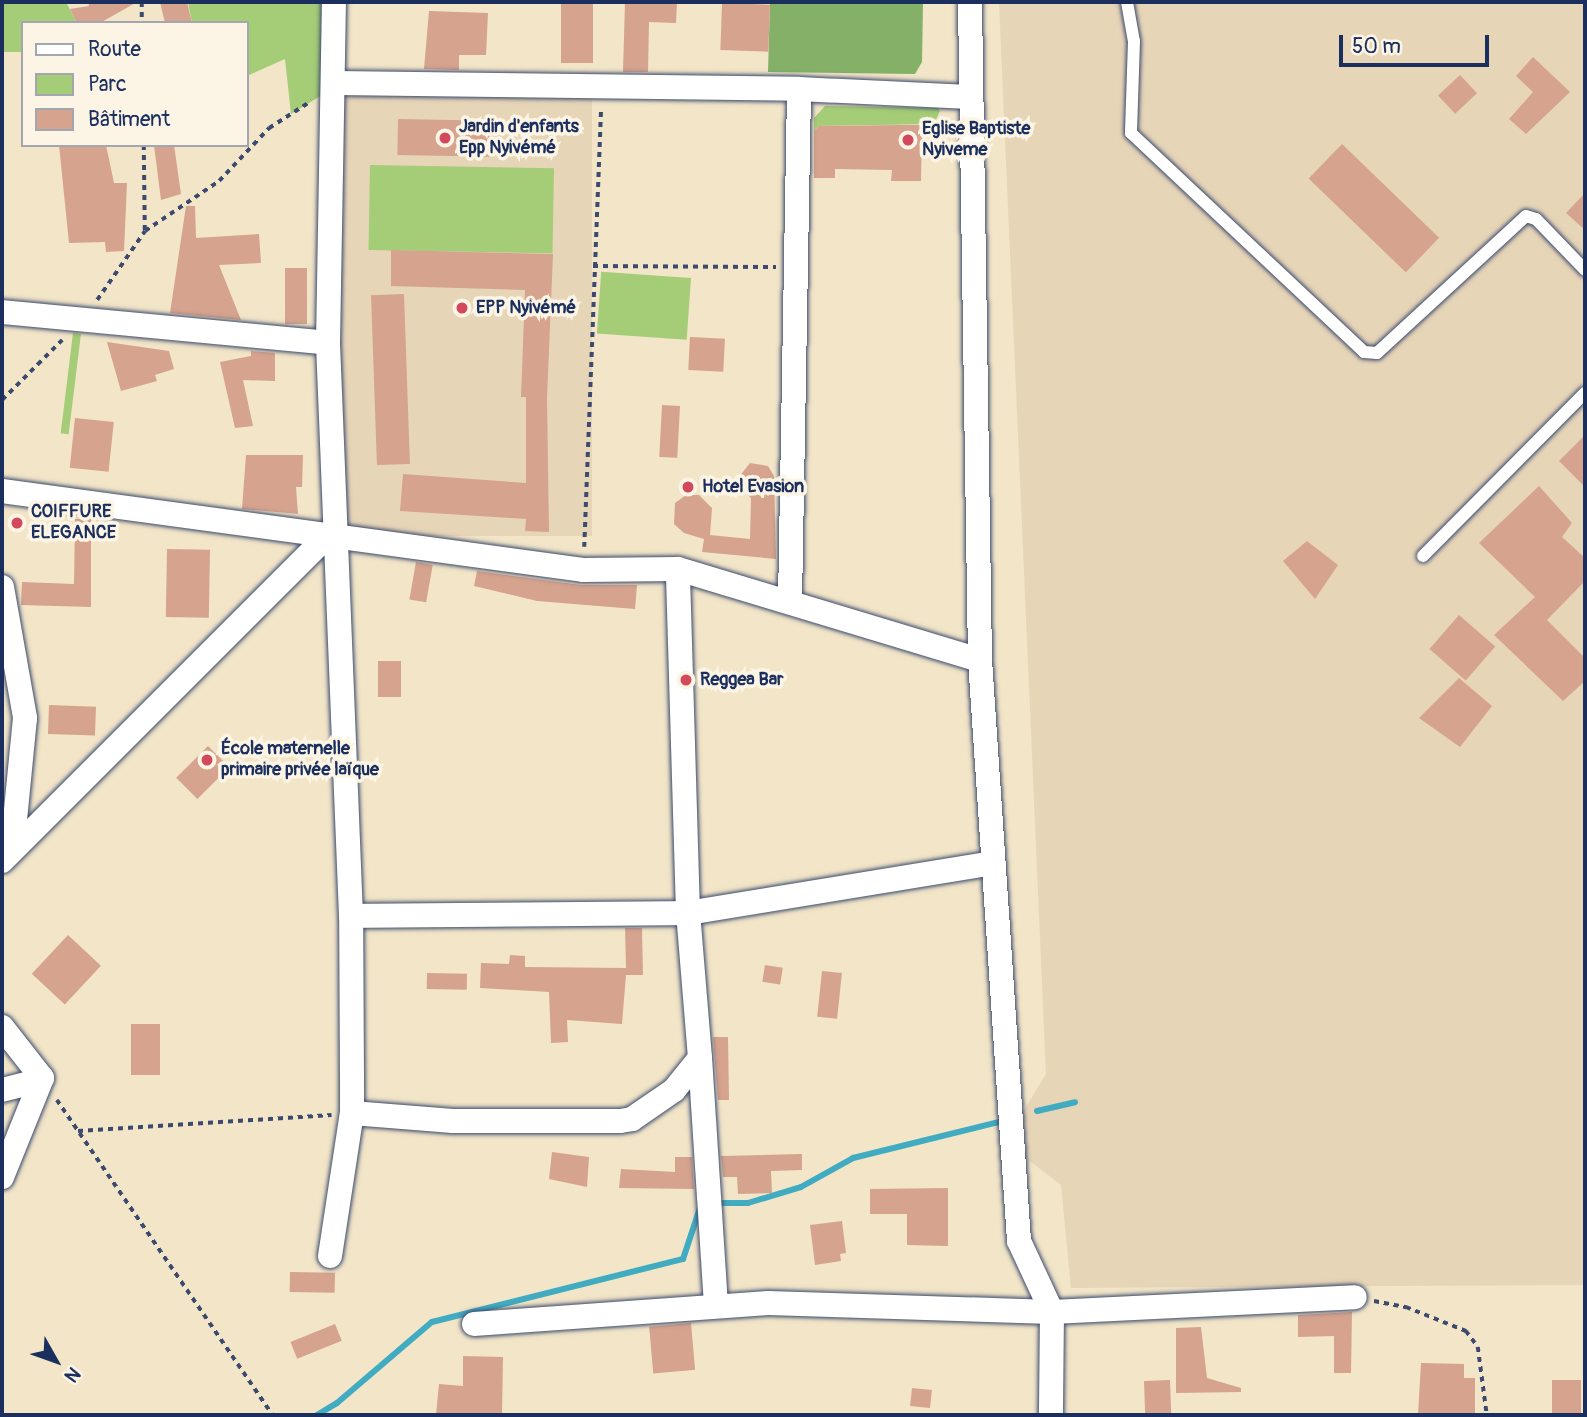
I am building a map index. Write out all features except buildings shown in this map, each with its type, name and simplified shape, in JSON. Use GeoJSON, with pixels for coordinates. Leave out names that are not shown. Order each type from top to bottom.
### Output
{"type":"FeatureCollection","features":[{"type":"Feature","properties":{"kind":"street"},"geometry":{"type":"LineString","coordinates":[[330,1256],[352,1114],[351,916],[330,536],[328,343],[335,83],[334,2]]}},
{"type":"Feature","properties":{"kind":"street"},"geometry":{"type":"LineString","coordinates":[[970,2],[980,660],[1019,1241],[1052,1312],[1051,1415]]}},
{"type":"Feature","properties":{"kind":"street"},"geometry":{"type":"LineString","coordinates":[[335,83],[594,85],[601,89],[799,89],[970,97]]}},
{"type":"Feature","properties":{"kind":"street"},"geometry":{"type":"LineString","coordinates":[[790,602],[799,89]]}},
{"type":"Feature","properties":{"kind":"street"},"geometry":{"type":"LineString","coordinates":[[2,312],[328,343]]}},
{"type":"Feature","properties":{"kind":"street"},"geometry":{"type":"LineString","coordinates":[[2,491],[583,570],[678,569],[980,660]]}},
{"type":"Feature","properties":{"kind":"street"},"geometry":{"type":"LineString","coordinates":[[7,855],[330,536]]}},
{"type":"Feature","properties":{"kind":"street"},"geometry":{"type":"LineString","coordinates":[[678,569],[688,913],[716,1304]]}},
{"type":"Feature","properties":{"kind":"street"},"geometry":{"type":"LineString","coordinates":[[2,587],[25,718],[7,855]]}},
{"type":"Feature","properties":{"kind":"street"},"geometry":{"type":"LineString","coordinates":[[351,916],[688,913],[993,863]]}},
{"type":"Feature","properties":{"kind":"street"},"geometry":{"type":"LineString","coordinates":[[2,1027],[42,1079]]}},
{"type":"Feature","properties":{"kind":"street"},"geometry":{"type":"LineString","coordinates":[[352,1114],[453,1121],[620,1121],[632,1119],[668,1095],[700,1058]]}},
{"type":"Feature","properties":{"kind":"street"},"geometry":{"type":"LineString","coordinates":[[2,1090],[42,1079]]}},
{"type":"Feature","properties":{"kind":"street"},"geometry":{"type":"LineString","coordinates":[[2,1177],[42,1079]]}},
{"type":"Feature","properties":{"kind":"street"},"geometry":{"type":"LineString","coordinates":[[474,1324],[652,1314],[716,1304],[913,1304],[1052,1312],[1355,1297]]}},
{"type":"Feature","properties":{"kind":"lane"},"geometry":{"type":"LineString","coordinates":[[1127,2],[1134,41],[1131,133],[1364,352],[1377,353],[1526,216],[1536,219],[1585,270]]}},
{"type":"Feature","properties":{"kind":"lane"},"geometry":{"type":"LineString","coordinates":[[1423,556],[1585,393]]}},
{"type":"Feature","properties":{"kind":"path"},"geometry":{"type":"LineString","coordinates":[[142,2],[142,21]]}},
{"type":"Feature","properties":{"kind":"path"},"geometry":{"type":"LineString","coordinates":[[144,147],[145,231],[219,181],[269,128],[335,83]]}},
{"type":"Feature","properties":{"kind":"path"},"geometry":{"type":"LineString","coordinates":[[583,570],[601,89]]}},
{"type":"Feature","properties":{"kind":"path"},"geometry":{"type":"LineString","coordinates":[[593,266],[797,267]]}},
{"type":"Feature","properties":{"kind":"path"},"geometry":{"type":"LineString","coordinates":[[42,1079],[273,1415]]}},
{"type":"Feature","properties":{"kind":"path"},"geometry":{"type":"LineString","coordinates":[[78,1131],[352,1114]]}},
{"type":"Feature","properties":{"kind":"path"},"geometry":{"type":"LineString","coordinates":[[1355,1297],[1406,1307],[1466,1331],[1478,1347],[1487,1415]]}},
{"type":"Feature","properties":{"kind":"shaded area"},"geometry":{"type":"Polygon","coordinates":[[[999,2],[1585,2],[1585,1285],[1071,1288],[1061,1185],[1022,1155],[1019,1118],[1046,1074],[999,2]]]}},
{"type":"Feature","properties":{"kind":"shaded area","name":"EPP Nyivémé"},"geometry":{"type":"Polygon","coordinates":[[[336,86],[592,86],[592,536],[336,536],[336,86]]]}},
{"type":"Feature","properties":{"kind":"green space"},"geometry":{"type":"Polygon","coordinates":[[[2,2],[66,2],[76,21],[21,21],[21,52],[2,52],[2,2]]]}},
{"type":"Feature","properties":{"kind":"green space"},"geometry":{"type":"Polygon","coordinates":[[[188,2],[323,2],[327,92],[291,114],[285,59],[248,76],[248,21],[192,21],[188,2]]]}},
{"type":"Feature","properties":{"kind":"green space"},"geometry":{"type":"Polygon","coordinates":[[[770,2],[923,2],[922,62],[915,74],[768,72],[770,2]]]}},
{"type":"Feature","properties":{"kind":"green space"},"geometry":{"type":"Polygon","coordinates":[[[825,106],[938,108],[940,111],[934,124],[819,126],[814,131],[814,118],[825,106]]]}},
{"type":"Feature","properties":{"kind":"green space"},"geometry":{"type":"Polygon","coordinates":[[[370,165],[554,168],[552,253],[369,250],[370,165]]]}},
{"type":"Feature","properties":{"kind":"green space"},"geometry":{"type":"Polygon","coordinates":[[[601,272],[691,278],[687,340],[597,334],[601,272]]]}},
{"type":"Feature","properties":{"kind":"green space"},"geometry":{"type":"Polygon","coordinates":[[[73,333],[81,334],[69,434],[61,433],[73,333]]]}},
{"type":"Feature","properties":{"kind":"waterway"},"geometry":{"type":"LineString","coordinates":[[1037,1111],[1075,1102]]}},
{"type":"Feature","properties":{"kind":"waterway"},"geometry":{"type":"LineString","coordinates":[[714,1203],[748,1203],[801,1187],[853,1158],[1007,1120]]}},
{"type":"Feature","properties":{"kind":"waterway"},"geometry":{"type":"LineString","coordinates":[[317,1415],[337,1403],[432,1322],[683,1259],[700,1208]]}},
{"type":"Feature","properties":{"kind":"place","name":"Jardin d'enfants Epp Nyivémé"},"geometry":{"type":"Point","coordinates":[445,138]}},
{"type":"Feature","properties":{"kind":"place","name":"Eglise Baptiste Nyiveme"},"geometry":{"type":"Point","coordinates":[908,140]}},
{"type":"Feature","properties":{"kind":"place","name":"EPP Nyivémé"},"geometry":{"type":"Point","coordinates":[462,308]}},
{"type":"Feature","properties":{"kind":"place","name":"Hotel Evasion"},"geometry":{"type":"Point","coordinates":[688,487]}},
{"type":"Feature","properties":{"kind":"place","name":"COIFFURE ELEGANCE"},"geometry":{"type":"Point","coordinates":[17,523]}},
{"type":"Feature","properties":{"kind":"place","name":"Reggea Bar"},"geometry":{"type":"Point","coordinates":[686,680]}},
{"type":"Feature","properties":{"kind":"place","name":"École maternelle primaire privée laïque"},"geometry":{"type":"Point","coordinates":[207,760]}}]}
